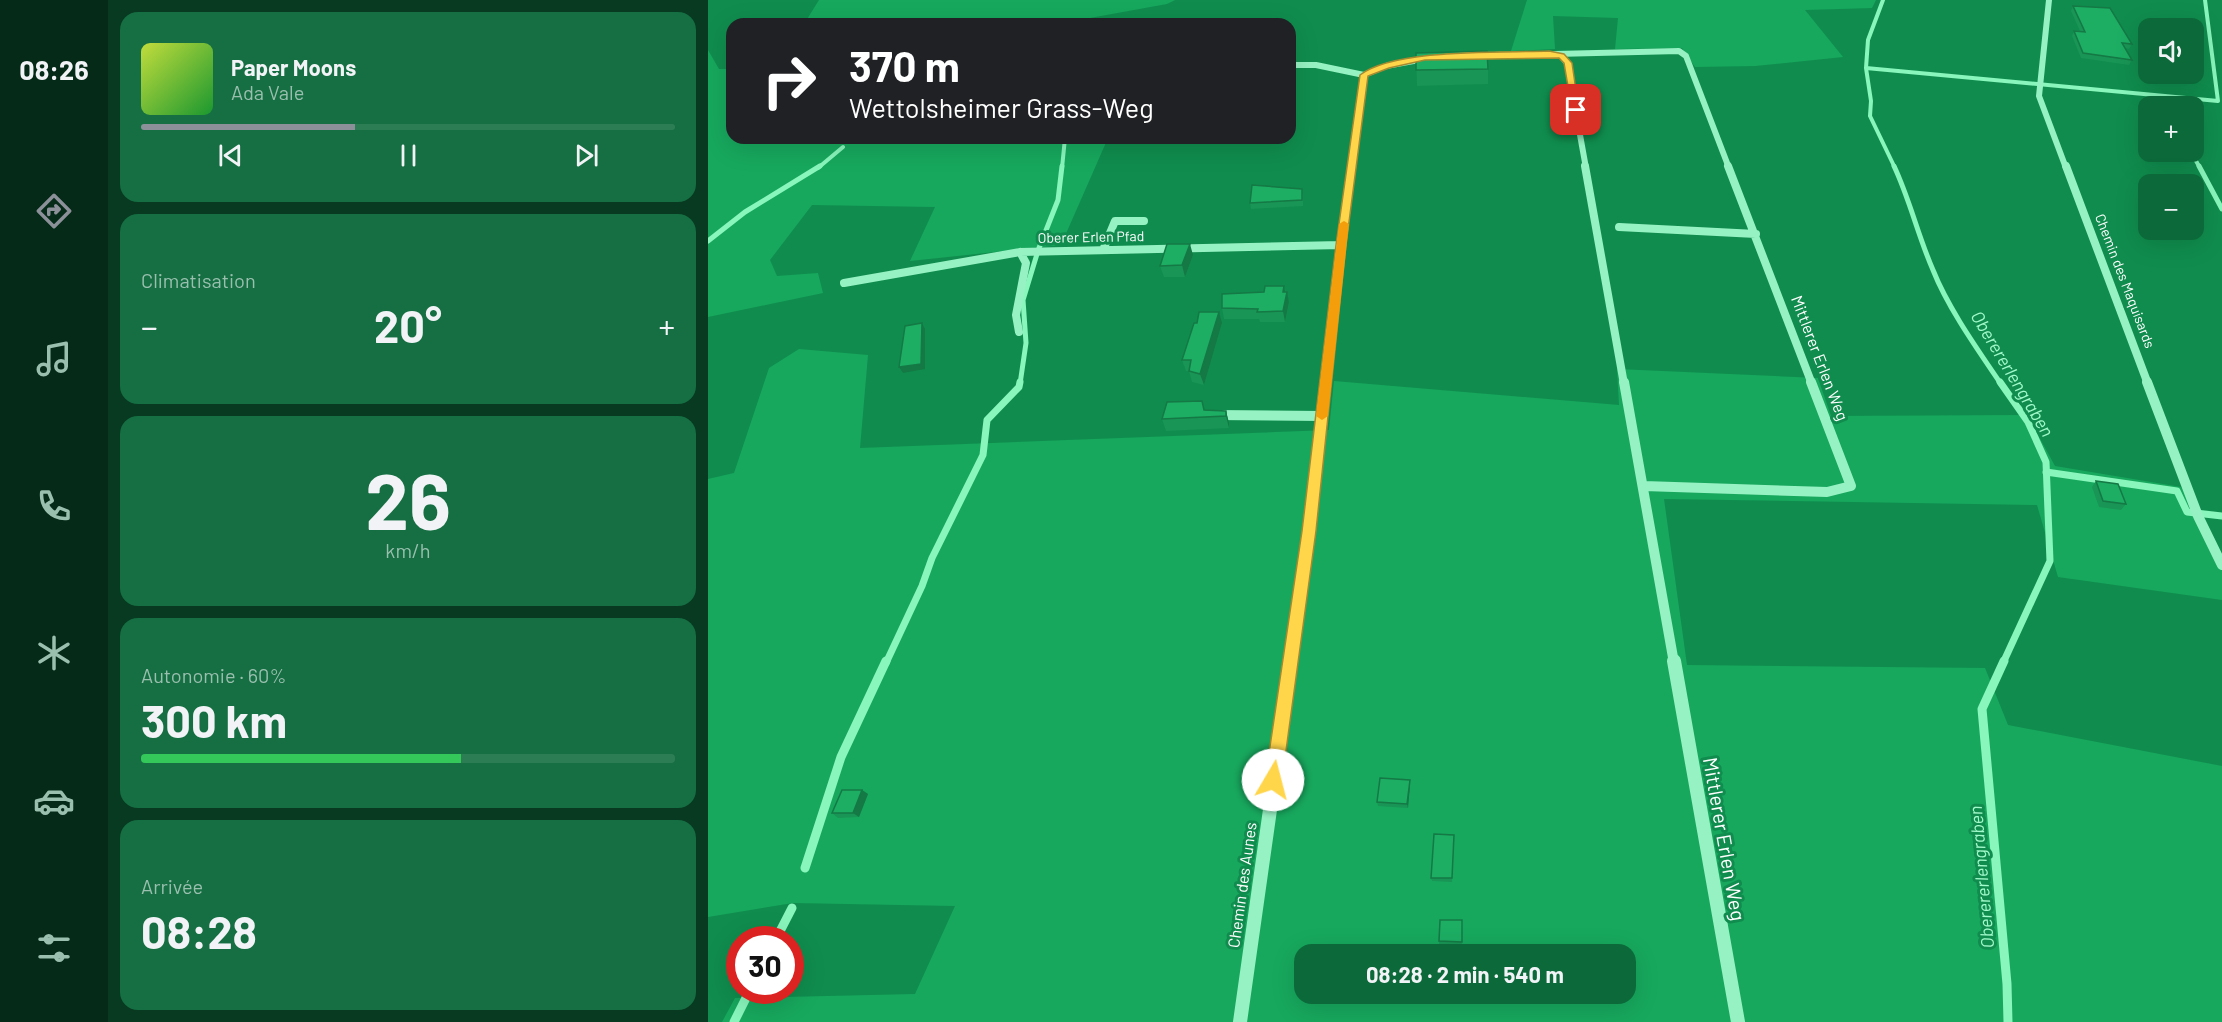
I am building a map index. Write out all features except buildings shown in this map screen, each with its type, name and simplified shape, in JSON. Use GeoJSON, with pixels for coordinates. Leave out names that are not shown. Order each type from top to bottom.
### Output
{"type":"FeatureCollection","features":[{"type":"Feature","properties":{"kind":"street","name":"Chemin des Maquisards"},"geometry":{"type":"LineString","coordinates":[[2049,0],[2039,96],[2198,516],[2222,565]]}},
{"type":"Feature","properties":{"kind":"street","name":"Mittlerer Erlen Weg"},"geometry":{"type":"LineString","coordinates":[[1562,56],[1580,53],[1679,51],[1686,56],[1851,486],[1827,492],[1644,486]]}},
{"type":"Feature","properties":{"kind":"street"},"geometry":{"type":"LineString","coordinates":[[1470,56],[1562,56]]}},
{"type":"Feature","properties":{"kind":"street","name":"Mittlerer Erlen Weg"},"geometry":{"type":"LineString","coordinates":[[1562,56],[1568,63],[1738,1022]]}},
{"type":"Feature","properties":{"kind":"street"},"geometry":{"type":"LineString","coordinates":[[1296,65],[1316,65],[1364,75],[1386,66],[1436,57]]}},
{"type":"Feature","properties":{"kind":"street","name":"Chemin des Aunes"},"geometry":{"type":"LineString","coordinates":[[1240,1022],[1309,531],[1341,245],[1364,75]]}},
{"type":"Feature","properties":{"kind":"street"},"geometry":{"type":"LineString","coordinates":[[1103,250],[1115,221],[1144,221]]}},
{"type":"Feature","properties":{"kind":"street"},"geometry":{"type":"LineString","coordinates":[[1619,227],[1756,234]]}},
{"type":"Feature","properties":{"kind":"street","name":"Oberer Erlen Pfad"},"geometry":{"type":"LineString","coordinates":[[844,283],[1020,252],[1341,245]]}},
{"type":"Feature","properties":{"kind":"street"},"geometry":{"type":"LineString","coordinates":[[1019,332],[1016,315],[1026,263],[1020,252]]}},
{"type":"Feature","properties":{"kind":"street"},"geometry":{"type":"LineString","coordinates":[[1212,415],[1322,416]]}},
{"type":"Feature","properties":{"kind":"green space"},"geometry":{"type":"Polygon","coordinates":[[[819,0],[1175,0],[1167,4],[1090,18],[808,18],[819,0]]]}},
{"type":"Feature","properties":{"kind":"green space"},"geometry":{"type":"Polygon","coordinates":[[[1527,0],[1876,0],[1872,8],[1805,10],[1843,57],[1755,66],[1695,67],[1682,48],[1615,49],[1618,18],[1553,16],[1555,49],[1511,51],[1527,0]]]}},
{"type":"Feature","properties":{"kind":"green space"},"geometry":{"type":"Polygon","coordinates":[[[708,50],[719,69],[726,69],[726,144],[1105,144],[1061,245],[910,261],[935,207],[812,205],[770,260],[777,276],[818,273],[823,293],[708,317],[708,50]]]}},
{"type":"Feature","properties":{"kind":"green space"},"geometry":{"type":"Polygon","coordinates":[[[799,349],[868,355],[860,448],[1329,430],[1334,381],[1619,405],[1617,369],[1818,378],[1831,416],[2027,415],[2055,466],[2181,487],[2208,527],[2222,555],[2222,600],[2058,577],[2037,505],[1664,499],[1687,665],[1985,668],[2008,725],[2222,766],[2222,1022],[722,1022],[732,1004],[804,1004],[804,996],[915,994],[955,906],[793,903],[708,917],[708,479],[734,473],[769,368],[799,349]]]}},
{"type":"Feature","properties":{"kind":"waterway","name":"Oberererlengraben"},"geometry":{"type":"LineString","coordinates":[[1866,68],[1868,40],[1883,0]]}},
{"type":"Feature","properties":{"kind":"waterway"},"geometry":{"type":"LineString","coordinates":[[1866,68],[2218,101],[2205,0]]}},
{"type":"Feature","properties":{"kind":"waterway","name":"Oberererlengraben"},"geometry":{"type":"LineString","coordinates":[[1866,68],[1871,101],[1870,116],[1895,168]]}},
{"type":"Feature","properties":{"kind":"waterway"},"geometry":{"type":"LineString","coordinates":[[1062,168],[1064,144]]}},
{"type":"Feature","properties":{"kind":"waterway"},"geometry":{"type":"LineString","coordinates":[[818,168],[843,147]]}},
{"type":"Feature","properties":{"kind":"waterway"},"geometry":{"type":"LineString","coordinates":[[2197,162],[2200,168]]}},
{"type":"Feature","properties":{"kind":"waterway"},"geometry":{"type":"LineString","coordinates":[[708,241],[745,212],[820,166]]}},
{"type":"Feature","properties":{"kind":"waterway"},"geometry":{"type":"LineString","coordinates":[[1039,248],[1058,200],[1062,166]]}},
{"type":"Feature","properties":{"kind":"waterway","name":"Oberererlengraben"},"geometry":{"type":"LineString","coordinates":[[1894,166],[1939,284],[1964,328],[2001,384]]}},
{"type":"Feature","properties":{"kind":"waterway"},"geometry":{"type":"LineString","coordinates":[[2199,166],[2222,209]]}},
{"type":"Feature","properties":{"kind":"waterway"},"geometry":{"type":"LineString","coordinates":[[1020,384],[1026,343],[1023,300],[1037,254]]}},
{"type":"Feature","properties":{"kind":"waterway"},"geometry":{"type":"LineString","coordinates":[[886,663],[922,586],[932,558],[983,455],[987,420],[1019,387],[1020,382]]}},
{"type":"Feature","properties":{"kind":"waterway","name":"Oberererlengraben"},"geometry":{"type":"LineString","coordinates":[[2000,382],[2028,422],[2046,462],[2046,472]]}},
{"type":"Feature","properties":{"kind":"waterway","name":"Oberererlengraben"},"geometry":{"type":"LineString","coordinates":[[2003,663],[2050,561],[2046,472]]}},
{"type":"Feature","properties":{"kind":"waterway"},"geometry":{"type":"LineString","coordinates":[[2046,472],[2177,491],[2187,512],[2222,516]]}},
{"type":"Feature","properties":{"kind":"waterway"},"geometry":{"type":"LineString","coordinates":[[805,868],[841,757],[886,661]]}},
{"type":"Feature","properties":{"kind":"waterway","name":"Oberererlengraben"},"geometry":{"type":"LineString","coordinates":[[2004,661],[1982,709],[2007,984],[2008,1022]]}},
{"type":"Feature","properties":{"kind":"waterway"},"geometry":{"type":"LineString","coordinates":[[783,926],[792,908]]}},
{"type":"Feature","properties":{"kind":"waterway"},"geometry":{"type":"LineString","coordinates":[[734,1022],[743,1004]]}},
{"type":"Feature","properties":{"kind":"slow traffic"},"geometry":{"type":"LineString","coordinates":[[1322,416],[1344,224]]}},
{"type":"Feature","properties":{"kind":"route"},"geometry":{"type":"LineString","coordinates":[[1273,780],[1309,531],[1341,245],[1364,75],[1386,66],[1425,58],[1549,54],[1562,56],[1568,63],[1576,110]]}}]}
